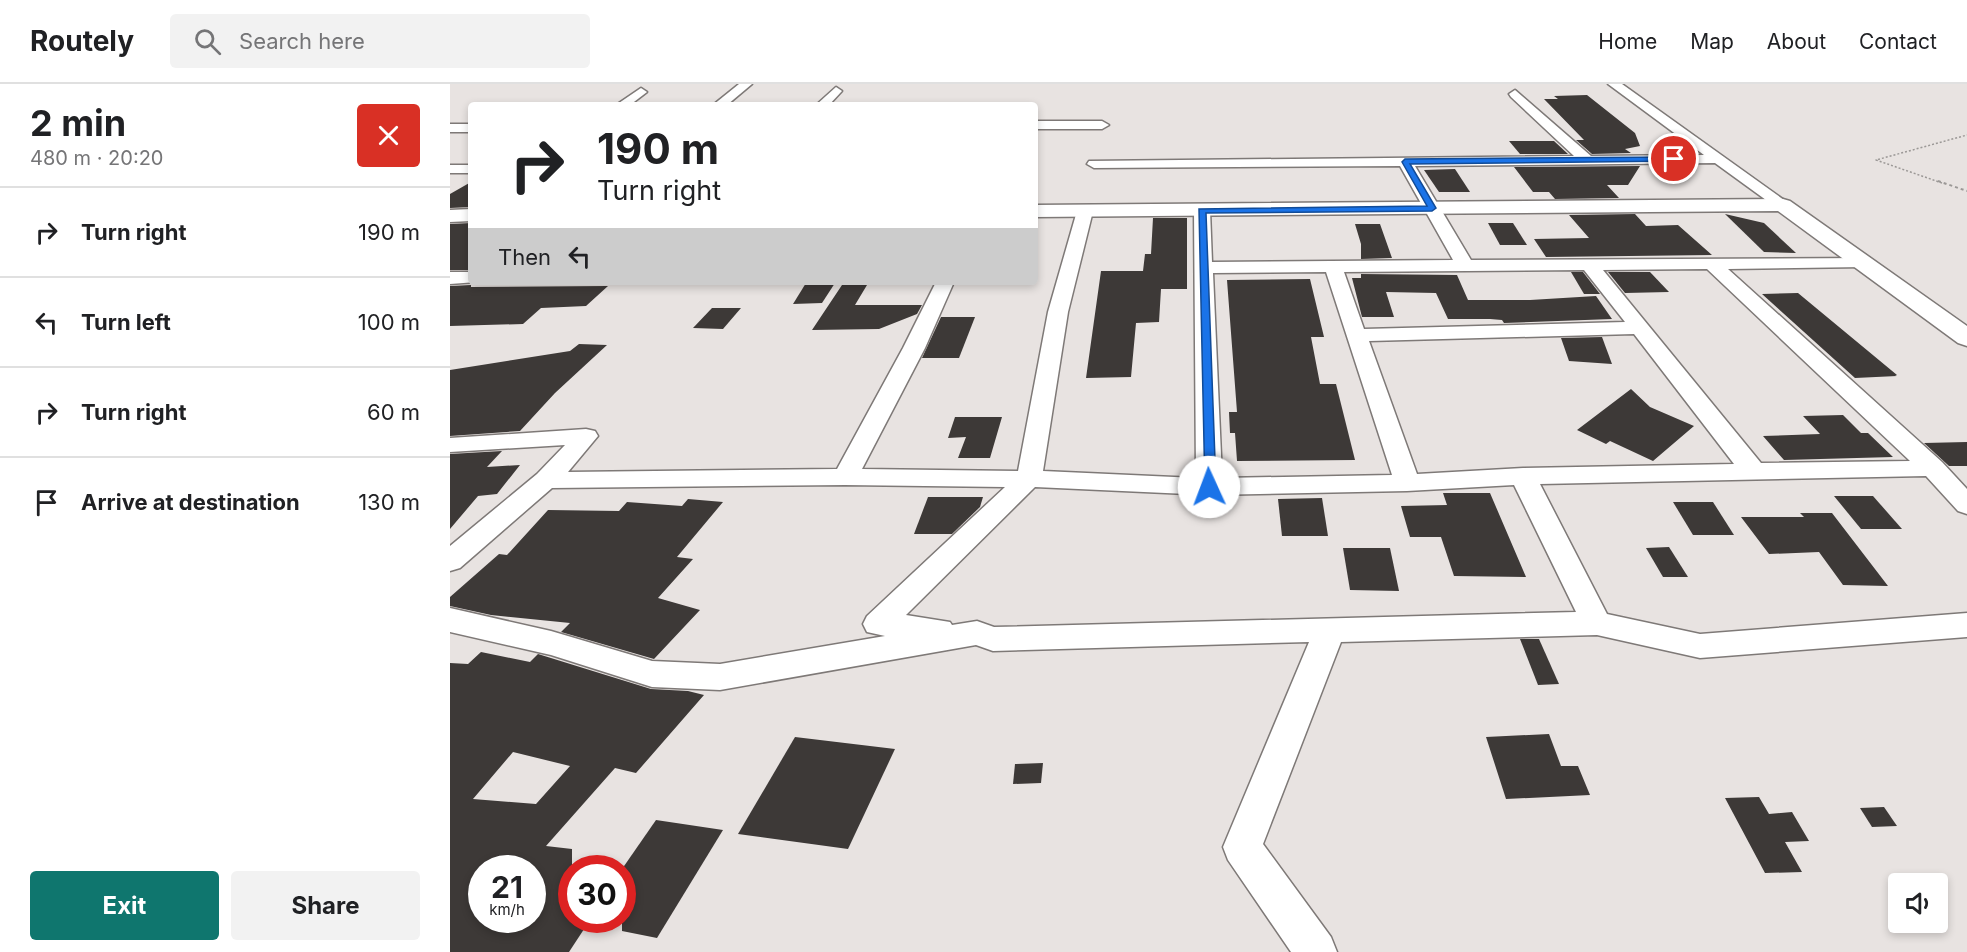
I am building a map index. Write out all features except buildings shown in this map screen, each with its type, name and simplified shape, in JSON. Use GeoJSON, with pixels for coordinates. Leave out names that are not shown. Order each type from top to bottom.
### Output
{"type":"FeatureCollection","features":[{"type":"Feature","properties":{"kind":"street"},"geometry":{"type":"LineString","coordinates":[[723,102],[746,84]]}},
{"type":"Feature","properties":{"kind":"street"},"geometry":{"type":"LineString","coordinates":[[1614,84],[1967,338]]}},
{"type":"Feature","properties":{"kind":"street"},"geometry":{"type":"LineString","coordinates":[[825,102],[836,91]]}},
{"type":"Feature","properties":{"kind":"street"},"geometry":{"type":"LineString","coordinates":[[626,102],[641,92]]}},
{"type":"Feature","properties":{"kind":"street"},"geometry":{"type":"LineString","coordinates":[[1515,94],[1587,160]]}},
{"type":"Feature","properties":{"kind":"street"},"geometry":{"type":"LineString","coordinates":[[1038,125],[1102,124]]}},
{"type":"Feature","properties":{"kind":"street"},"geometry":{"type":"LineString","coordinates":[[450,128],[468,128]]}},
{"type":"Feature","properties":{"kind":"street"},"geometry":{"type":"LineString","coordinates":[[1094,164],[1717,159]]}},
{"type":"Feature","properties":{"kind":"street"},"geometry":{"type":"LineString","coordinates":[[1405,162],[1465,266]]}},
{"type":"Feature","properties":{"kind":"street"},"geometry":{"type":"LineString","coordinates":[[450,169],[468,169]]}},
{"type":"Feature","properties":{"kind":"street"},"geometry":{"type":"LineString","coordinates":[[1038,212],[1783,205]]}},
{"type":"Feature","properties":{"kind":"street"},"geometry":{"type":"LineString","coordinates":[[1202,210],[1209,487]]}},
{"type":"Feature","properties":{"kind":"street"},"geometry":{"type":"LineString","coordinates":[[1085,211],[1058,312],[1029,479],[878,624],[976,633],[993,639],[1331,628],[1597,623],[1700,646],[1967,625]]}},
{"type":"Feature","properties":{"kind":"street"},"geometry":{"type":"LineString","coordinates":[[450,216],[468,215]]}},
{"type":"Feature","properties":{"kind":"street"},"geometry":{"type":"LineString","coordinates":[[1202,268],[1864,262]]}},
{"type":"Feature","properties":{"kind":"street"},"geometry":{"type":"LineString","coordinates":[[1589,264],[1755,472]]}},
{"type":"Feature","properties":{"kind":"street"},"geometry":{"type":"LineString","coordinates":[[1713,265],[1933,468],[1967,505]]}},
{"type":"Feature","properties":{"kind":"street"},"geometry":{"type":"LineString","coordinates":[[1333,267],[1407,483]]}},
{"type":"Feature","properties":{"kind":"street"},"geometry":{"type":"LineString","coordinates":[[450,278],[468,278]]}},
{"type":"Feature","properties":{"kind":"street"},"geometry":{"type":"LineString","coordinates":[[845,477],[914,348],[944,285]]}},
{"type":"Feature","properties":{"kind":"street"},"geometry":{"type":"LineString","coordinates":[[1357,335],[1641,328]]}},
{"type":"Feature","properties":{"kind":"street"},"geometry":{"type":"LineString","coordinates":[[450,445],[586,436],[546,480],[450,561]]}},
{"type":"Feature","properties":{"kind":"street"},"geometry":{"type":"LineString","coordinates":[[546,480],[845,477],[1029,479],[1209,487],[1407,483],[1523,476],[1933,468]]}},
{"type":"Feature","properties":{"kind":"street"},"geometry":{"type":"LineString","coordinates":[[1523,476],[1597,623]]}},
{"type":"Feature","properties":{"kind":"street"},"geometry":{"type":"LineString","coordinates":[[450,620],[551,643],[652,674],[720,677],[976,633]]}},
{"type":"Feature","properties":{"kind":"street"},"geometry":{"type":"LineString","coordinates":[[1316,952],[1242,847],[1331,628]]}},
{"type":"Feature","properties":{"kind":"path"},"geometry":{"type":"LineString","coordinates":[[1967,135],[1876,160],[1967,191]]}},
{"type":"Feature","properties":{"kind":"route"},"geometry":{"type":"LineString","coordinates":[[1209,487],[1202,210],[1432,208],[1405,162],[1674,159]]}}]}
